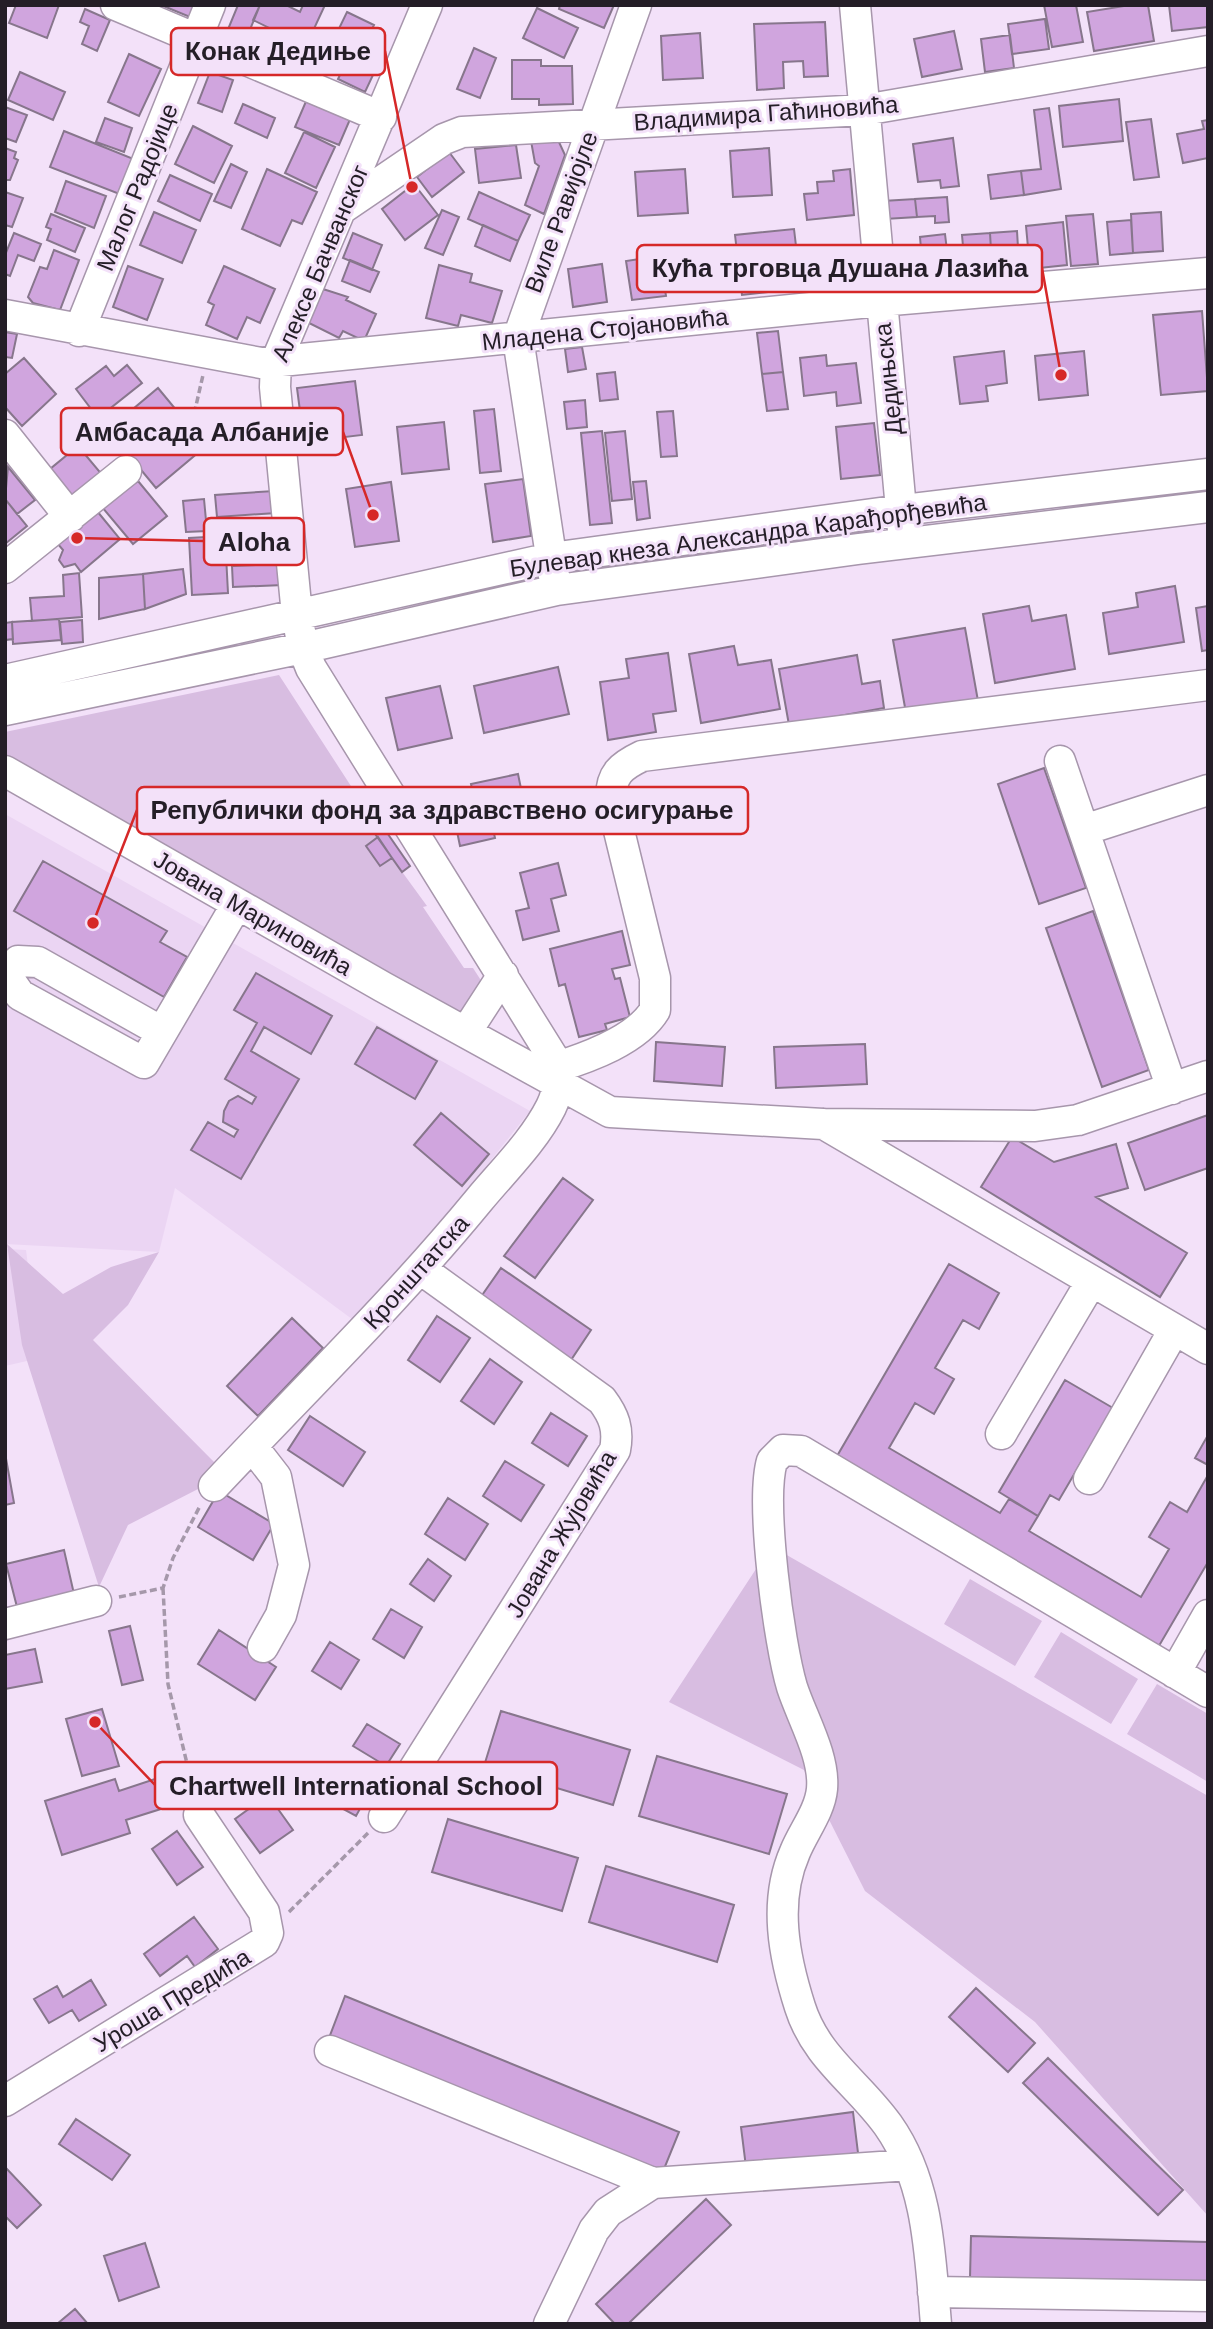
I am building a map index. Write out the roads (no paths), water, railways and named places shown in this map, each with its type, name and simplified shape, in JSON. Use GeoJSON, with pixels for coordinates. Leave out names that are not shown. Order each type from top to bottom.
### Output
{"type":"FeatureCollection","features":[{"type":"Feature","properties":{"kind":"street"},"geometry":{"type":"LineString","coordinates":[[116,5],[381,117]]}},
{"type":"Feature","properties":{"kind":"street","name":"Малог Радојице"},"geometry":{"type":"LineString","coordinates":[[79,331],[210,5]]}},
{"type":"Feature","properties":{"kind":"street","name":"Алексе Бачванског"},"geometry":{"type":"LineString","coordinates":[[296,615],[275,387],[276,362],[427,5]]}},
{"type":"Feature","properties":{"kind":"street","name":"Виле Равијојле"},"geometry":{"type":"LineString","coordinates":[[556,590],[518,338],[636,5]]}},
{"type":"Feature","properties":{"kind":"street","name":"Дедињска"},"geometry":{"type":"LineString","coordinates":[[855,5],[904,543]]}},
{"type":"Feature","properties":{"kind":"street","name":"Владимира Гаћиновића"},"geometry":{"type":"LineString","coordinates":[[343,207],[452,135],[473,131],[864,110],[1208,51]]}},
{"type":"Feature","properties":{"kind":"street","name":"Младена Стојановића"},"geometry":{"type":"LineString","coordinates":[[5,315],[207,356],[261,363],[880,301],[1208,273]]}},
{"type":"Feature","properties":{"kind":"street"},"geometry":{"type":"LineString","coordinates":[[5,435],[70,517]]}},
{"type":"Feature","properties":{"kind":"street"},"geometry":{"type":"LineString","coordinates":[[5,568],[126,471]]}},
{"type":"Feature","properties":{"kind":"street","name":"Булевар кнеза Александра Карађорђевића"},"geometry":{"type":"LineString","coordinates":[[5,680],[551,558],[902,510],[1208,474]]}},
{"type":"Feature","properties":{"kind":"street","name":"Булевар кнеза Александра Карађорђевића"},"geometry":{"type":"LineString","coordinates":[[5,710],[303,648],[556,590],[904,543],[1111,521],[1208,507]]}},
{"type":"Feature","properties":{"kind":"street"},"geometry":{"type":"LineString","coordinates":[[296,615],[303,648],[320,684],[503,975],[557,1075],[633,1032],[655,1010],[655,978],[611,798],[611,785],[616,772],[629,762],[642,757],[1208,685]]}},
{"type":"Feature","properties":{"kind":"street"},"geometry":{"type":"LineString","coordinates":[[1060,761],[1172,1089]]}},
{"type":"Feature","properties":{"kind":"street","name":"Јована Мариновића"},"geometry":{"type":"LineString","coordinates":[[5,771],[466,1032],[557,1075],[610,1112],[824,1124],[1060,1124],[1208,1076]]}},
{"type":"Feature","properties":{"kind":"street"},"geometry":{"type":"LineString","coordinates":[[1084,830],[1208,790]]}},
{"type":"Feature","properties":{"kind":"street"},"geometry":{"type":"LineString","coordinates":[[162,1032],[38,961],[18,961],[11,968],[8,978],[20,995],[144,1063],[237,904]]}},
{"type":"Feature","properties":{"kind":"street"},"geometry":{"type":"LineString","coordinates":[[466,1032],[503,975]]}},
{"type":"Feature","properties":{"kind":"street","name":"Кронштатска"},"geometry":{"type":"LineString","coordinates":[[214,1486],[422,1270],[524,1146],[550,1109],[557,1075]]}},
{"type":"Feature","properties":{"kind":"street"},"geometry":{"type":"LineString","coordinates":[[824,1124],[1208,1349]]}},
{"type":"Feature","properties":{"kind":"street","name":"Јована Жујовића"},"geometry":{"type":"LineString","coordinates":[[384,1817],[615,1450],[617,1438],[611,1413],[601,1400],[422,1270]]}},
{"type":"Feature","properties":{"kind":"street"},"geometry":{"type":"LineString","coordinates":[[1001,1434],[1091,1282]]}},
{"type":"Feature","properties":{"kind":"street"},"geometry":{"type":"LineString","coordinates":[[1089,1479],[1174,1330]]}},
{"type":"Feature","properties":{"kind":"street"},"geometry":{"type":"LineString","coordinates":[[252,1446],[276,1477],[294,1565],[281,1615],[263,1647]]}},
{"type":"Feature","properties":{"kind":"street"},"geometry":{"type":"LineString","coordinates":[[936,2324],[928,2236],[909,2165],[889,2126],[818,2048],[800,2008],[789,1964],[782,1922],[782,1890],[794,1854],[822,1790],[818,1760],[792,1686],[779,1621],[770,1507],[772,1461],[783,1450],[801,1451],[1208,1692]]}},
{"type":"Feature","properties":{"kind":"street"},"geometry":{"type":"LineString","coordinates":[[5,1624],[96,1601]]}},
{"type":"Feature","properties":{"kind":"street"},"geometry":{"type":"LineString","coordinates":[[1175,1672],[1208,1615]]}},
{"type":"Feature","properties":{"kind":"street","name":"Уроша Предића"},"geometry":{"type":"LineString","coordinates":[[5,2101],[257,1949],[268,1933],[264,1912],[199,1815]]}},
{"type":"Feature","properties":{"kind":"street"},"geometry":{"type":"LineString","coordinates":[[330,2051],[653,2183],[909,2165]]}},
{"type":"Feature","properties":{"kind":"street"},"geometry":{"type":"LineString","coordinates":[[549,2324],[594,2230],[608,2212],[653,2183]]}},
{"type":"Feature","properties":{"kind":"street"},"geometry":{"type":"LineString","coordinates":[[933,2292],[1208,2296]]}},
{"type":"Feature","properties":{"kind":"place","name":"Конак Дедиње"},"geometry":{"type":"Point","coordinates":[412,187]}},
{"type":"Feature","properties":{"kind":"place","name":"Кућа трговца Душана Лазића"},"geometry":{"type":"Point","coordinates":[1061,375]}},
{"type":"Feature","properties":{"kind":"place","name":"Амбасада Албаније"},"geometry":{"type":"Point","coordinates":[373,515]}},
{"type":"Feature","properties":{"kind":"place","name":"Aloha"},"geometry":{"type":"Point","coordinates":[77,538]}},
{"type":"Feature","properties":{"kind":"place","name":"Републички фонд за здравствено осигурање"},"geometry":{"type":"Point","coordinates":[93,923]}},
{"type":"Feature","properties":{"kind":"place","name":"Chartwell International School"},"geometry":{"type":"Point","coordinates":[95,1722]}}]}
